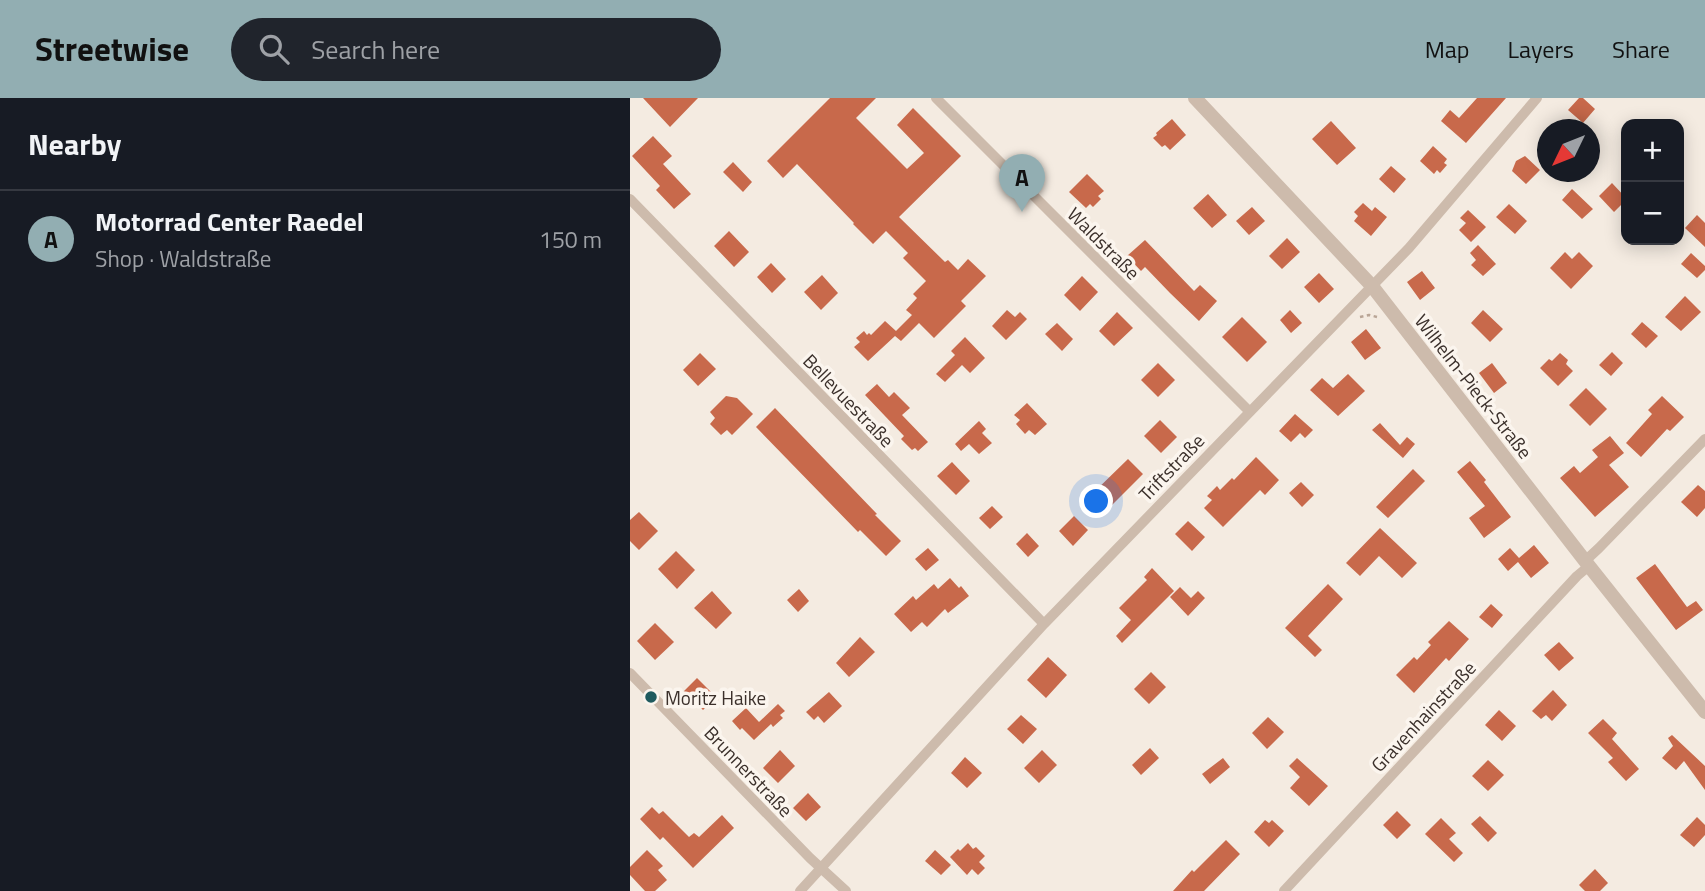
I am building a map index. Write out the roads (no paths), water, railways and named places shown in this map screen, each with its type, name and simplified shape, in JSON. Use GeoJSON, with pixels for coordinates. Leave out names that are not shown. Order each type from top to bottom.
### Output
{"type":"FeatureCollection","features":[{"type":"Feature","properties":{"kind":"street","name":"Waldstraße"},"geometry":{"type":"LineString","coordinates":[[936,98],[1249,411]]}},
{"type":"Feature","properties":{"kind":"street","name":"Wilhelm-Pieck-Straße"},"geometry":{"type":"LineString","coordinates":[[1195,98],[1372,286],[1705,712]]}},
{"type":"Feature","properties":{"kind":"street","name":"Triftstraße"},"geometry":{"type":"LineString","coordinates":[[800,891],[1044,624],[1409,248],[1537,98]]}},
{"type":"Feature","properties":{"kind":"street","name":"Bellevuestraße"},"geometry":{"type":"LineString","coordinates":[[630,199],[1044,624]]}},
{"type":"Feature","properties":{"kind":"street","name":"Gravenhainstraße"},"geometry":{"type":"LineString","coordinates":[[1284,891],[1573,581],[1596,552],[1705,439]]}},
{"type":"Feature","properties":{"kind":"street","name":"Brunnerstraße"},"geometry":{"type":"LineString","coordinates":[[630,673],[820,868],[846,891]]}},
{"type":"Feature","properties":{"kind":"place","name":"Motorrad Center Raedel"},"geometry":{"type":"Point","coordinates":[1022,212]}},
{"type":"Feature","properties":{"kind":"place","name":"Moritz Haike"},"geometry":{"type":"Point","coordinates":[651,697]}}]}
